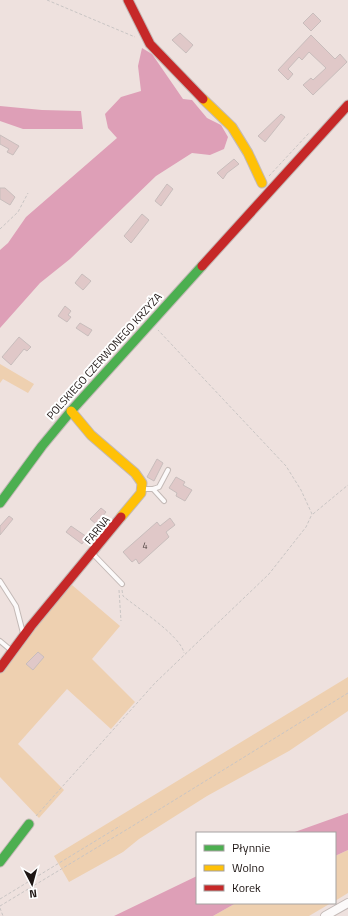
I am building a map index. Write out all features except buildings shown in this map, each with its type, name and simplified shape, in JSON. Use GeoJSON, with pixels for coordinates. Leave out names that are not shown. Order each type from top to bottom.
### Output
{"type":"FeatureCollection","features":[{"type":"Feature","properties":{"kind":"street"},"geometry":{"type":"LineString","coordinates":[[128,0],[150,44],[175,72],[232,128],[248,153],[262,183]]}},
{"type":"Feature","properties":{"kind":"street","name":"POLSKIEGO CZERWONEGO KRZYŻA"},"geometry":{"type":"LineString","coordinates":[[0,503],[42,446],[71,411],[233,230],[348,105]]}},
{"type":"Feature","properties":{"kind":"street"},"geometry":{"type":"LineString","coordinates":[[71,411],[91,435],[135,473],[142,483],[142,488]]}},
{"type":"Feature","properties":{"kind":"street","name":"FARNA"},"geometry":{"type":"LineString","coordinates":[[0,668],[24,636],[139,498],[142,488]]}},
{"type":"Feature","properties":{"kind":"street"},"geometry":{"type":"LineString","coordinates":[[0,862],[29,824]]}},
{"type":"Feature","properties":{"kind":"street"},"geometry":{"type":"LineString","coordinates":[[325,916],[348,903]]}},
{"type":"Feature","properties":{"kind":"lane"},"geometry":{"type":"LineString","coordinates":[[142,488],[153,489],[159,487],[168,470]]}},
{"type":"Feature","properties":{"kind":"lane"},"geometry":{"type":"LineString","coordinates":[[153,489],[164,501]]}},
{"type":"Feature","properties":{"kind":"lane"},"geometry":{"type":"LineString","coordinates":[[92,554],[122,584]]}},
{"type":"Feature","properties":{"kind":"lane"},"geometry":{"type":"LineString","coordinates":[[0,581],[16,606],[24,636]]}},
{"type":"Feature","properties":{"kind":"lane"},"geometry":{"type":"LineString","coordinates":[[0,641],[12,652]]}},
{"type":"Feature","properties":{"kind":"path"},"geometry":{"type":"LineString","coordinates":[[47,0],[136,38]]}},
{"type":"Feature","properties":{"kind":"path"},"geometry":{"type":"LineString","coordinates":[[0,229],[18,212],[28,193]]}},
{"type":"Feature","properties":{"kind":"path"},"geometry":{"type":"LineString","coordinates":[[150,323],[286,466],[301,490],[312,514]]}},
{"type":"Feature","properties":{"kind":"path"},"geometry":{"type":"LineString","coordinates":[[29,824],[123,718],[184,654],[268,574],[306,527],[312,514],[348,485]]}},
{"type":"Feature","properties":{"kind":"path"},"geometry":{"type":"LineString","coordinates":[[122,584],[123,596],[149,614],[179,643],[184,654]]}},
{"type":"Feature","properties":{"kind":"path"},"geometry":{"type":"LineString","coordinates":[[121,621],[118,592],[122,584]]}},
{"type":"Feature","properties":{"kind":"path"},"geometry":{"type":"LineString","coordinates":[[3,916],[0,907],[348,693]]}},
{"type":"Feature","properties":{"kind":"path"},"geometry":{"type":"LineString","coordinates":[[0,899],[120,826]]}},
{"type":"Feature","properties":{"kind":"shaded area"},"geometry":{"type":"Polygon","coordinates":[[[142,48],[152,54],[183,99],[192,100],[207,118],[221,125],[228,137],[224,149],[210,155],[192,153],[156,176],[70,259],[40,283],[0,328],[0,250],[8,243],[26,217],[117,138],[108,128],[105,114],[121,97],[141,91],[138,66],[142,48]]]}},
{"type":"Feature","properties":{"kind":"shaded area"},"geometry":{"type":"Polygon","coordinates":[[[0,106],[42,110],[81,111],[83,129],[23,129],[0,121],[0,106]]]}},
{"type":"Feature","properties":{"kind":"shaded area"},"geometry":{"type":"Polygon","coordinates":[[[0,364],[34,384],[28,393],[3,379],[0,383],[0,364]]]}},
{"type":"Feature","properties":{"kind":"shaded area"},"geometry":{"type":"Polygon","coordinates":[[[72,585],[120,626],[92,659],[135,702],[111,729],[67,689],[18,744],[64,790],[39,818],[0,777],[0,660],[72,585]]]}},
{"type":"Feature","properties":{"kind":"shaded area"},"geometry":{"type":"Polygon","coordinates":[[[348,677],[348,711],[289,751],[207,796],[139,839],[123,852],[69,882],[54,856],[348,677]]]}},
{"type":"Feature","properties":{"kind":"shaded area"},"geometry":{"type":"Polygon","coordinates":[[[348,813],[348,850],[336,856],[336,832],[295,832],[348,813]]]}},
{"type":"Feature","properties":{"kind":"shaded area"},"geometry":{"type":"Polygon","coordinates":[[[348,850],[348,893],[336,900],[336,856],[348,850]]]}},
{"type":"Feature","properties":{"kind":"shaded area"},"geometry":{"type":"Polygon","coordinates":[[[196,876],[196,904],[234,904],[213,916],[114,916],[196,876]]]}},
{"type":"Feature","properties":{"kind":"shaded area"},"geometry":{"type":"Polygon","coordinates":[[[234,904],[329,904],[309,916],[213,916],[234,904]]]}},
{"type":"Feature","properties":{"kind":"traffic: fast"},"geometry":{"type":"LineString","coordinates":[[0,503],[42,446],[71,411],[202,266]]}},
{"type":"Feature","properties":{"kind":"traffic: fast"},"geometry":{"type":"LineString","coordinates":[[0,862],[29,824]]}},
{"type":"Feature","properties":{"kind":"traffic: slow"},"geometry":{"type":"LineString","coordinates":[[203,99],[232,127],[248,153],[262,183]]}},
{"type":"Feature","properties":{"kind":"traffic: slow"},"geometry":{"type":"LineString","coordinates":[[71,411],[91,435],[135,473],[142,483],[141,493],[121,517]]}},
{"type":"Feature","properties":{"kind":"traffic: jam"},"geometry":{"type":"LineString","coordinates":[[128,0],[150,44],[203,99]]}},
{"type":"Feature","properties":{"kind":"traffic: jam"},"geometry":{"type":"LineString","coordinates":[[202,266],[348,105]]}},
{"type":"Feature","properties":{"kind":"traffic: jam"},"geometry":{"type":"LineString","coordinates":[[0,668],[31,626],[121,517]]}}]}
